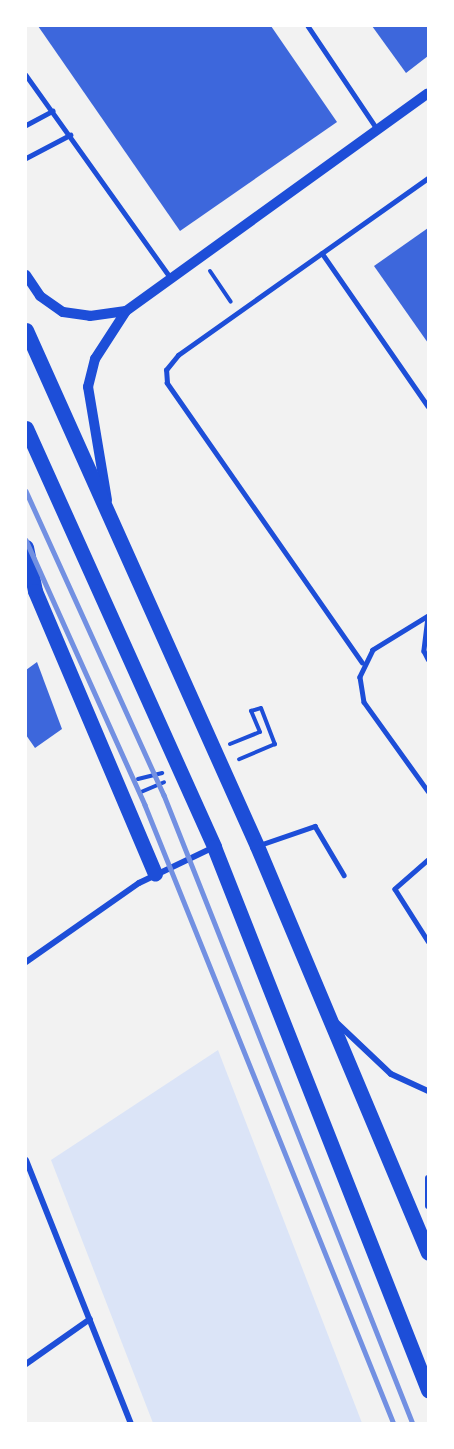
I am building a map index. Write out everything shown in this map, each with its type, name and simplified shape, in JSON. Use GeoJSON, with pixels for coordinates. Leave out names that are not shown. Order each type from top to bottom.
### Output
{"type":"FeatureCollection","features":[{"type":"Feature","properties":{"kind":"main road"},"geometry":{"type":"LineString","coordinates":[[26,330],[110,512],[257,846],[429,1253]]}},
{"type":"Feature","properties":{"kind":"main road"},"geometry":{"type":"LineString","coordinates":[[26,428],[214,848],[429,1390]]}},
{"type":"Feature","properties":{"kind":"main road"},"geometry":{"type":"LineString","coordinates":[[26,547],[40,602],[155,874]]}},
{"type":"Feature","properties":{"kind":"street"},"geometry":{"type":"LineString","coordinates":[[110,512],[88,387],[95,359],[126,311],[429,93]]}},
{"type":"Feature","properties":{"kind":"street"},"geometry":{"type":"LineString","coordinates":[[26,275],[40,296],[63,312],[90,316],[126,311]]}},
{"type":"Feature","properties":{"kind":"street"},"geometry":{"type":"LineString","coordinates":[[26,962],[155,874],[214,848]]}},
{"type":"Feature","properties":{"kind":"street"},"geometry":{"type":"LineString","coordinates":[[331,1018],[391,1074],[429,1091]]}},
{"type":"Feature","properties":{"kind":"street"},"geometry":{"type":"LineString","coordinates":[[26,1160],[131,1424]]}},
{"type":"Feature","properties":{"kind":"street"},"geometry":{"type":"LineString","coordinates":[[429,1178],[429,1206]]}},
{"type":"Feature","properties":{"kind":"street"},"geometry":{"type":"LineString","coordinates":[[26,1364],[90,1319]]}},
{"type":"Feature","properties":{"kind":"lane"},"geometry":{"type":"LineString","coordinates":[[308,26],[378,130]]}},
{"type":"Feature","properties":{"kind":"lane"},"geometry":{"type":"LineString","coordinates":[[26,75],[172,278]]}},
{"type":"Feature","properties":{"kind":"lane"},"geometry":{"type":"LineString","coordinates":[[26,125],[52,111]]}},
{"type":"Feature","properties":{"kind":"lane"},"geometry":{"type":"LineString","coordinates":[[26,158],[70,135]]}},
{"type":"Feature","properties":{"kind":"lane"},"geometry":{"type":"LineString","coordinates":[[429,178],[178,355],[166,370],[167,383],[362,663],[364,702],[429,792]]}},
{"type":"Feature","properties":{"kind":"lane"},"geometry":{"type":"LineString","coordinates":[[322,253],[429,406]]}},
{"type":"Feature","properties":{"kind":"lane"},"geometry":{"type":"LineString","coordinates":[[362,663],[429,617]]}},
{"type":"Feature","properties":{"kind":"lane"},"geometry":{"type":"LineString","coordinates":[[429,617],[424,651],[429,659]]}},
{"type":"Feature","properties":{"kind":"lane"},"geometry":{"type":"LineString","coordinates":[[257,846],[315,826],[344,875]]}},
{"type":"Feature","properties":{"kind":"lane"},"geometry":{"type":"LineString","coordinates":[[429,860],[395,889],[429,940]]}},
{"type":"Feature","properties":{"kind":"path"},"geometry":{"type":"LineString","coordinates":[[201,258],[239,312]]}},
{"type":"Feature","properties":{"kind":"path"},"geometry":{"type":"LineString","coordinates":[[222,767],[275,744],[261,708],[251,711],[260,732]]}},
{"type":"Feature","properties":{"kind":"path"},"geometry":{"type":"LineString","coordinates":[[138,794],[181,775]]}},
{"type":"Feature","properties":{"kind":"shaded area"},"geometry":{"type":"Polygon","coordinates":[[[218,1050],[362,1423],[153,1423],[51,1160],[218,1050]]]}},
{"type":"Feature","properties":{"kind":"building"},"geometry":{"type":"Polygon","coordinates":[[[38,26],[271,26],[337,122],[180,231],[38,26]]]}},
{"type":"Feature","properties":{"kind":"building"},"geometry":{"type":"Polygon","coordinates":[[[372,26],[428,26],[428,56],[406,73],[372,26]]]}},
{"type":"Feature","properties":{"kind":"building"},"geometry":{"type":"Polygon","coordinates":[[[428,228],[428,343],[374,266],[428,228]]]}},
{"type":"Feature","properties":{"kind":"building"},"geometry":{"type":"Polygon","coordinates":[[[37,662],[62,729],[35,748],[26,735],[26,670],[37,662]]]}},
{"type":"Feature","properties":{"kind":"railway"},"geometry":{"type":"LineString","coordinates":[[26,491],[164,795],[413,1424]]}},
{"type":"Feature","properties":{"kind":"railway"},"geometry":{"type":"LineString","coordinates":[[26,540],[145,805],[394,1424]]}}]}
